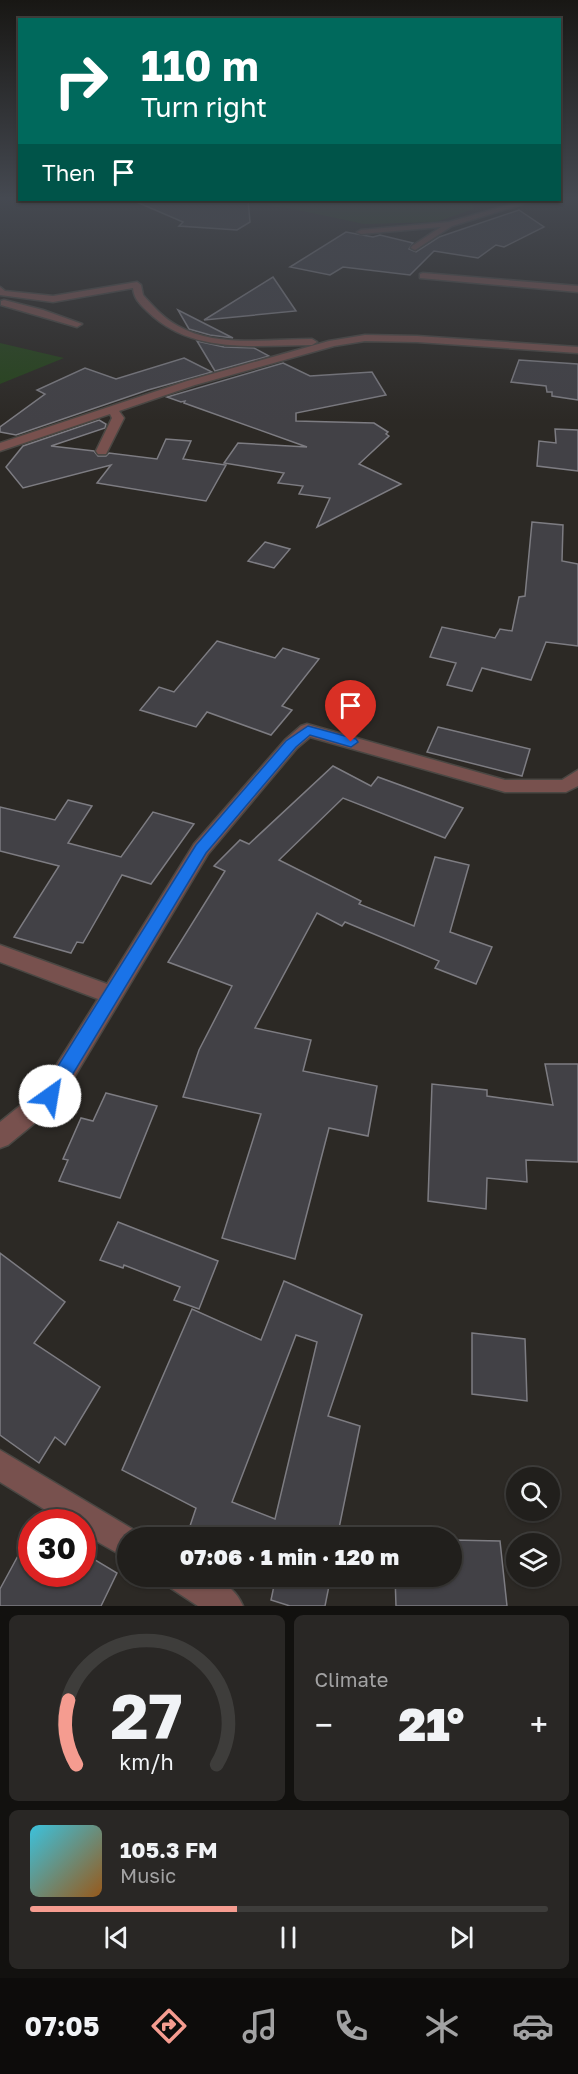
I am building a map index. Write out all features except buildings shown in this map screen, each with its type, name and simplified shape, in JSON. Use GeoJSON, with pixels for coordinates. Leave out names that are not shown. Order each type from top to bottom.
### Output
{"type":"FeatureCollection","features":[{"type":"Feature","properties":{"kind":"street"},"geometry":{"type":"LineString","coordinates":[[423,276],[578,289]]}},
{"type":"Feature","properties":{"kind":"street"},"geometry":{"type":"LineString","coordinates":[[77,324],[4,303],[1,291],[53,299],[137,285],[138,296],[159,316],[176,329],[205,339],[333,343]]}},
{"type":"Feature","properties":{"kind":"street"},"geometry":{"type":"LineString","coordinates":[[0,447],[191,383],[333,343],[365,338],[417,339],[578,350]]}},
{"type":"Feature","properties":{"kind":"street"},"geometry":{"type":"LineString","coordinates":[[102,451],[118,418],[113,410]]}},
{"type":"Feature","properties":{"kind":"street"},"geometry":{"type":"LineString","coordinates":[[0,1137],[50,1096],[201,849],[291,744],[308,730],[505,786],[566,786],[578,776]]}},
{"type":"Feature","properties":{"kind":"street"},"geometry":{"type":"LineString","coordinates":[[0,953],[112,995]]}},
{"type":"Feature","properties":{"kind":"street"},"geometry":{"type":"LineString","coordinates":[[0,1465],[117,1537]]}},
{"type":"Feature","properties":{"kind":"street"},"geometry":{"type":"LineString","coordinates":[[197,1587],[227,1606]]}},
{"type":"Feature","properties":{"kind":"green space"},"geometry":{"type":"Polygon","coordinates":[[[0,343],[64,358],[0,384],[0,343]]]}},
{"type":"Feature","properties":{"kind":"route"},"geometry":{"type":"LineString","coordinates":[[50,1096],[201,849],[291,744],[308,730],[351,742]]}}]}
